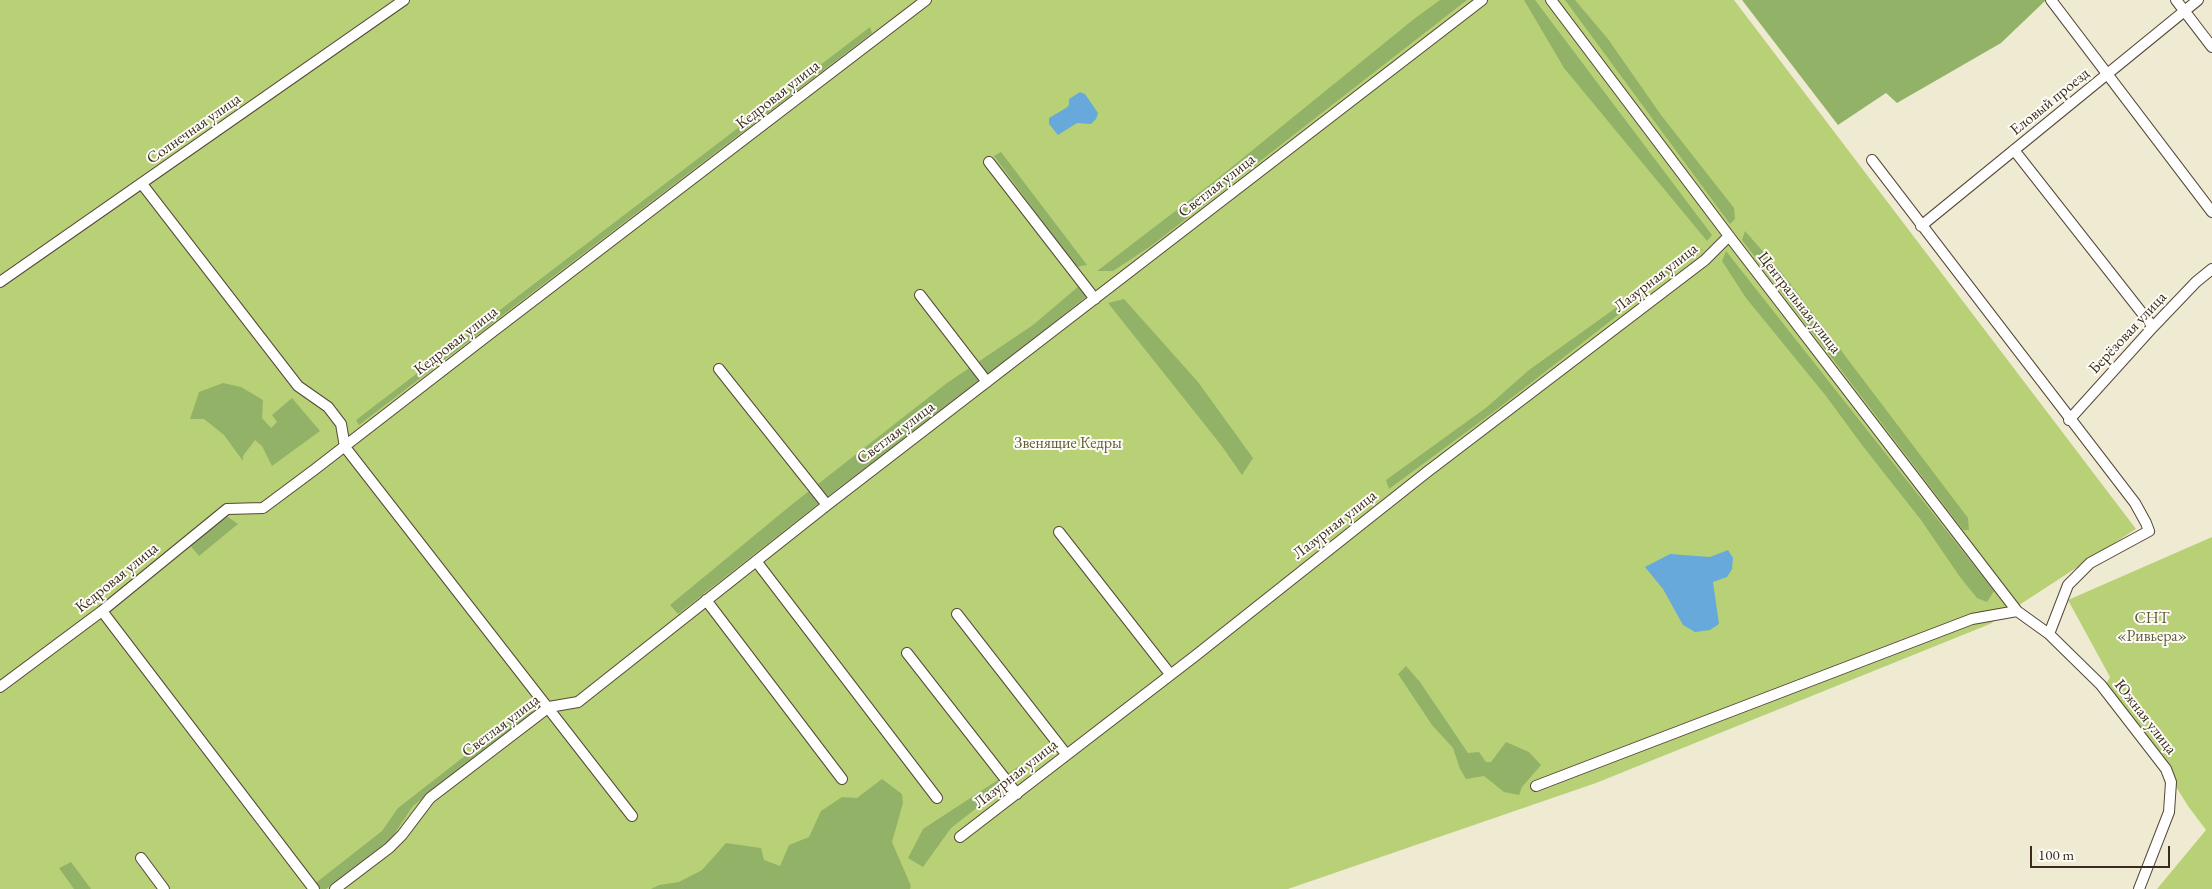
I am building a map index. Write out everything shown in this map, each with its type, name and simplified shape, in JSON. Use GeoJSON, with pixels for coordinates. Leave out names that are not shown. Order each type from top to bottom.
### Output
{"type":"FeatureCollection","features":[{"type":"Feature","properties":{"kind":"street","name":"Солнечная улица"},"geometry":{"type":"LineString","coordinates":[[0,282],[404,0]]}},
{"type":"Feature","properties":{"kind":"street","name":"Кедровая улица"},"geometry":{"type":"LineString","coordinates":[[0,688],[102,611],[227,509],[263,508],[926,0]]}},
{"type":"Feature","properties":{"kind":"street","name":"Светлая улица"},"geometry":{"type":"LineString","coordinates":[[335,889],[389,848],[402,835],[430,798],[549,707],[578,702],[827,505],[1482,0]]}},
{"type":"Feature","properties":{"kind":"street","name":"Центральная улица"},"geometry":{"type":"LineString","coordinates":[[1551,0],[1729,236],[2017,611],[2028,620]]}},
{"type":"Feature","properties":{"kind":"street"},"geometry":{"type":"LineString","coordinates":[[2051,0],[2212,212]]}},
{"type":"Feature","properties":{"kind":"street"},"geometry":{"type":"LineString","coordinates":[[2176,0],[2212,47]]}},
{"type":"Feature","properties":{"kind":"street","name":"Еловый проезд"},"geometry":{"type":"LineString","coordinates":[[1921,226],[2198,0]]}},
{"type":"Feature","properties":{"kind":"street"},"geometry":{"type":"LineString","coordinates":[[2014,150],[2153,327]]}},
{"type":"Feature","properties":{"kind":"street"},"geometry":{"type":"LineString","coordinates":[[1872,160],[2069,420],[2135,503],[2149,531],[2090,564],[2068,585],[2048,634]]}},
{"type":"Feature","properties":{"kind":"street"},"geometry":{"type":"LineString","coordinates":[[989,162],[1095,299]]}},
{"type":"Feature","properties":{"kind":"street"},"geometry":{"type":"LineString","coordinates":[[142,184],[298,386],[328,407],[341,424],[345,447],[632,816]]}},
{"type":"Feature","properties":{"kind":"street","name":"Лазурная улица"},"geometry":{"type":"LineString","coordinates":[[960,837],[1427,472],[1705,260],[1729,236]]}},
{"type":"Feature","properties":{"kind":"street","name":"Берёзовая улица"},"geometry":{"type":"LineString","coordinates":[[2069,420],[2153,327],[2196,282],[2212,269]]}},
{"type":"Feature","properties":{"kind":"street"},"geometry":{"type":"LineString","coordinates":[[920,296],[988,382]]}},
{"type":"Feature","properties":{"kind":"street"},"geometry":{"type":"LineString","coordinates":[[719,369],[827,505]]}},
{"type":"Feature","properties":{"kind":"street"},"geometry":{"type":"LineString","coordinates":[[1059,532],[1170,674]]}},
{"type":"Feature","properties":{"kind":"street"},"geometry":{"type":"LineString","coordinates":[[756,561],[937,798]]}},
{"type":"Feature","properties":{"kind":"street"},"geometry":{"type":"LineString","coordinates":[[706,600],[842,779]]}},
{"type":"Feature","properties":{"kind":"street"},"geometry":{"type":"LineString","coordinates":[[102,611],[314,889]]}},
{"type":"Feature","properties":{"kind":"street"},"geometry":{"type":"LineString","coordinates":[[1536,786],[1972,619],[2017,611]]}},
{"type":"Feature","properties":{"kind":"street"},"geometry":{"type":"LineString","coordinates":[[957,614],[1066,754]]}},
{"type":"Feature","properties":{"kind":"street","name":"Южная улица"},"geometry":{"type":"LineString","coordinates":[[2028,620],[2048,634],[2100,685],[2166,769],[2171,782],[2169,812],[2139,889]]}},
{"type":"Feature","properties":{"kind":"street"},"geometry":{"type":"LineString","coordinates":[[907,652],[1017,794]]}},
{"type":"Feature","properties":{"kind":"street"},"geometry":{"type":"LineString","coordinates":[[140,858],[164,889]]}},
{"type":"Feature","properties":{"kind":"green space","name":"Звенящие Кедры"},"geometry":{"type":"Polygon","coordinates":[[[0,0],[1734,0],[2136,529],[1990,624],[1596,783],[1288,889],[0,889],[0,0]]]}},
{"type":"Feature","properties":{"kind":"green space"},"geometry":{"type":"Polygon","coordinates":[[[1440,0],[1467,0],[1151,246],[1113,271],[1097,271],[1212,183],[1440,0]]]}},
{"type":"Feature","properties":{"kind":"green space"},"geometry":{"type":"Polygon","coordinates":[[[1524,0],[1535,0],[1712,235],[1707,241],[1564,68],[1524,0]]]}},
{"type":"Feature","properties":{"kind":"green space"},"geometry":{"type":"Polygon","coordinates":[[[1565,0],[1575,0],[1608,39],[1661,115],[1734,208],[1735,219],[1730,224],[1565,0]]]}},
{"type":"Feature","properties":{"kind":"green space"},"geometry":{"type":"Polygon","coordinates":[[[1742,0],[2046,0],[2001,43],[1897,103],[1886,93],[1838,125],[1742,0]]]}},
{"type":"Feature","properties":{"kind":"green space"},"geometry":{"type":"Polygon","coordinates":[[[870,27],[872,33],[359,425],[356,420],[870,27]]]}},
{"type":"Feature","properties":{"kind":"green space"},"geometry":{"type":"Polygon","coordinates":[[[1001,152],[1087,265],[1076,267],[994,156],[1001,152]]]}},
{"type":"Feature","properties":{"kind":"green space"},"geometry":{"type":"Polygon","coordinates":[[[1745,231],[1782,273],[1968,518],[1969,530],[1963,530],[1742,240],[1745,231]]]}},
{"type":"Feature","properties":{"kind":"green space"},"geometry":{"type":"Polygon","coordinates":[[[1703,249],[1496,410],[1389,489],[1386,480],[1487,407],[1529,370],[1645,287],[1689,252],[1703,249]]]}},
{"type":"Feature","properties":{"kind":"green space"},"geometry":{"type":"Polygon","coordinates":[[[1726,251],[1994,591],[1987,602],[1977,598],[1960,577],[1921,520],[1826,396],[1746,298],[1722,261],[1726,251]]]}},
{"type":"Feature","properties":{"kind":"green space"},"geometry":{"type":"Polygon","coordinates":[[[1079,286],[1087,296],[981,381],[832,493],[678,614],[670,605],[790,506],[947,383],[1033,325],[1079,286]]]}},
{"type":"Feature","properties":{"kind":"green space"},"geometry":{"type":"Polygon","coordinates":[[[1124,299],[1198,382],[1253,458],[1242,475],[1221,445],[1108,303],[1124,299]]]}},
{"type":"Feature","properties":{"kind":"green space"},"geometry":{"type":"Polygon","coordinates":[[[223,383],[241,387],[263,400],[262,418],[271,428],[277,422],[272,415],[292,398],[320,431],[272,466],[262,446],[255,440],[243,456],[243,461],[224,435],[204,419],[190,419],[199,392],[223,383]]]}},
{"type":"Feature","properties":{"kind":"green space"},"geometry":{"type":"Polygon","coordinates":[[[225,515],[238,524],[199,556],[189,544],[225,515]]]}},
{"type":"Feature","properties":{"kind":"green space","name":"СНТ «Ривьера»"},"geometry":{"type":"Polygon","coordinates":[[[2212,537],[2212,889],[2157,889],[2206,830],[2188,806],[2146,739],[2105,686],[2110,677],[2068,600],[2212,537]]]}},
{"type":"Feature","properties":{"kind":"green space"},"geometry":{"type":"Polygon","coordinates":[[[1406,666],[1420,682],[1468,753],[1479,752],[1486,762],[1491,762],[1506,742],[1529,752],[1541,765],[1522,787],[1519,795],[1504,792],[1484,776],[1466,779],[1460,769],[1453,748],[1432,725],[1398,674],[1406,666]]]}},
{"type":"Feature","properties":{"kind":"green space"},"geometry":{"type":"Polygon","coordinates":[[[529,706],[533,712],[413,806],[391,839],[326,889],[308,889],[382,831],[398,808],[529,706]]]}},
{"type":"Feature","properties":{"kind":"green space"},"geometry":{"type":"Polygon","coordinates":[[[1045,749],[1046,754],[951,828],[923,867],[908,858],[923,829],[1045,749]]]}},
{"type":"Feature","properties":{"kind":"green space"},"geometry":{"type":"Polygon","coordinates":[[[882,779],[902,794],[903,803],[892,842],[911,886],[910,889],[651,889],[659,885],[679,882],[702,870],[726,843],[761,848],[764,860],[780,866],[789,845],[809,837],[821,811],[842,797],[857,798],[882,779]]]}},
{"type":"Feature","properties":{"kind":"green space"},"geometry":{"type":"Polygon","coordinates":[[[71,862],[91,889],[74,889],[59,868],[71,862]]]}},
{"type":"Feature","properties":{"kind":"water"},"geometry":{"type":"Polygon","coordinates":[[[1080,92],[1085,94],[1098,113],[1096,119],[1091,124],[1077,123],[1058,135],[1049,124],[1049,118],[1066,108],[1069,105],[1069,99],[1080,92]]]}},
{"type":"Feature","properties":{"kind":"water"},"geometry":{"type":"Polygon","coordinates":[[[1728,550],[1733,558],[1732,569],[1727,577],[1713,582],[1719,624],[1710,630],[1695,632],[1683,625],[1663,589],[1645,567],[1670,554],[1710,557],[1728,550]]]}}]}
